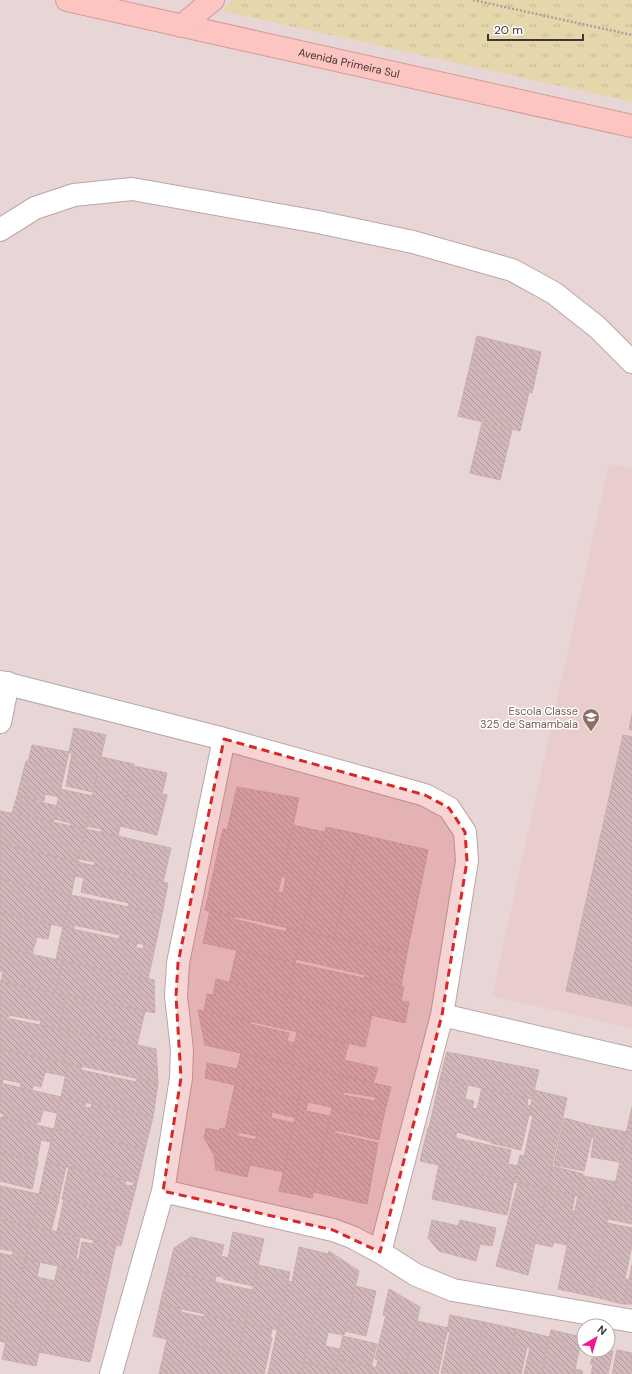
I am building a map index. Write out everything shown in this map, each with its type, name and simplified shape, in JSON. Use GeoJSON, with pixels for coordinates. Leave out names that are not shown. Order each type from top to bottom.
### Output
{"type":"FeatureCollection","features":[{"type":"Feature","properties":{"kind":"street","name":"Avenida Primeira Sul"},"geometry":{"type":"LineString","coordinates":[[67,0],[632,126]]}},
{"type":"Feature","properties":{"kind":"street"},"geometry":{"type":"LineString","coordinates":[[181,26],[213,0]]}},
{"type":"Feature","properties":{"kind":"street"},"geometry":{"type":"LineString","coordinates":[[0,230],[35,208],[74,195],[132,189],[325,224],[413,242],[512,270],[554,293],[597,327],[632,362]]}},
{"type":"Feature","properties":{"kind":"street"},"geometry":{"type":"LineString","coordinates":[[0,722],[4,682],[224,739],[425,795],[448,808],[465,832],[467,861],[442,1015],[380,1252]]}},
{"type":"Feature","properties":{"kind":"street"},"geometry":{"type":"LineString","coordinates":[[111,1374],[163,1192],[181,1078],[182,1050],[176,996],[178,963],[224,739]]}},
{"type":"Feature","properties":{"kind":"street"},"geometry":{"type":"LineString","coordinates":[[442,1015],[632,1059]]}},
{"type":"Feature","properties":{"kind":"street"},"geometry":{"type":"LineString","coordinates":[[163,1192],[333,1230],[352,1237],[380,1252],[416,1275],[453,1290],[632,1321]]}},
{"type":"Feature","properties":{"kind":"path"},"geometry":{"type":"LineString","coordinates":[[473,0],[632,34]]}},
{"type":"Feature","properties":{"kind":"highlighted area"},"geometry":{"type":"Polygon","coordinates":[[[224,739],[425,795],[449,808],[465,832],[467,861],[442,1015],[380,1252],[333,1230],[163,1191],[181,1078],[176,996],[178,963],[224,739]]]}},
{"type":"Feature","properties":{"kind":"shaded area"},"geometry":{"type":"Polygon","coordinates":[[[0,0],[632,0],[632,1374],[0,1374],[0,0]]]}},
{"type":"Feature","properties":{"kind":"shaded area","name":"Escola Classe 325 de Samambaia"},"geometry":{"type":"Polygon","coordinates":[[[609,464],[632,469],[632,1028],[492,996],[609,464]]]}},
{"type":"Feature","properties":{"kind":"green space"},"geometry":{"type":"Polygon","coordinates":[[[233,0],[632,0],[632,102],[222,11],[233,0]]]}},
{"type":"Feature","properties":{"kind":"building"},"geometry":{"type":"Polygon","coordinates":[[[477,336],[541,352],[532,393],[529,392],[520,431],[458,416],[477,336]]]}},
{"type":"Feature","properties":{"kind":"building"},"geometry":{"type":"Polygon","coordinates":[[[482,423],[512,430],[500,480],[470,473],[482,423]]]}},
{"type":"Feature","properties":{"kind":"building"},"geometry":{"type":"Polygon","coordinates":[[[632,714],[632,730],[629,729],[632,714]]]}},
{"type":"Feature","properties":{"kind":"building"},"geometry":{"type":"Polygon","coordinates":[[[74,728],[106,735],[93,792],[66,786],[72,753],[69,752],[74,728]]]}},
{"type":"Feature","properties":{"kind":"building"},"geometry":{"type":"Polygon","coordinates":[[[623,735],[632,737],[632,1006],[566,991],[623,735]]]}},
{"type":"Feature","properties":{"kind":"building"},"geometry":{"type":"Polygon","coordinates":[[[32,745],[69,752],[59,797],[45,794],[44,801],[17,796],[26,761],[28,762],[32,745]]]}},
{"type":"Feature","properties":{"kind":"building"},"geometry":{"type":"Polygon","coordinates":[[[101,757],[134,764],[118,836],[101,833],[102,829],[86,826],[101,757]]]}},
{"type":"Feature","properties":{"kind":"building"},"geometry":{"type":"Polygon","coordinates":[[[134,766],[167,773],[162,794],[167,795],[157,835],[120,826],[134,766]]]}},
{"type":"Feature","properties":{"kind":"building"},"geometry":{"type":"Polygon","coordinates":[[[237,787],[299,798],[271,924],[205,910],[223,829],[227,830],[237,787]]]}},
{"type":"Feature","properties":{"kind":"building"},"geometry":{"type":"Polygon","coordinates":[[[60,789],[93,796],[86,829],[71,826],[71,823],[54,819],[60,789]]]}},
{"type":"Feature","properties":{"kind":"building"},"geometry":{"type":"Polygon","coordinates":[[[17,796],[57,806],[53,822],[12,813],[17,796]]]}},
{"type":"Feature","properties":{"kind":"building"},"geometry":{"type":"Polygon","coordinates":[[[0,811],[86,829],[78,862],[0,844],[0,811]]]}},
{"type":"Feature","properties":{"kind":"building"},"geometry":{"type":"Polygon","coordinates":[[[293,825],[324,832],[302,931],[271,924],[279,892],[283,893],[286,877],[282,877],[293,825]]]}},
{"type":"Feature","properties":{"kind":"building"},"geometry":{"type":"Polygon","coordinates":[[[326,827],[359,834],[334,938],[302,931],[326,827]]]}},
{"type":"Feature","properties":{"kind":"building"},"geometry":{"type":"Polygon","coordinates":[[[86,829],[171,848],[163,882],[94,866],[95,862],[79,859],[86,829]]]}},
{"type":"Feature","properties":{"kind":"building"},"geometry":{"type":"Polygon","coordinates":[[[359,834],[428,850],[407,953],[334,938],[359,834]]]}},
{"type":"Feature","properties":{"kind":"building"},"geometry":{"type":"Polygon","coordinates":[[[0,844],[78,862],[71,895],[0,879],[0,844]]]}},
{"type":"Feature","properties":{"kind":"building"},"geometry":{"type":"Polygon","coordinates":[[[78,862],[168,883],[162,914],[128,907],[129,903],[81,892],[84,878],[75,876],[78,862]]]}},
{"type":"Feature","properties":{"kind":"building"},"geometry":{"type":"Polygon","coordinates":[[[0,879],[71,895],[63,927],[0,912],[0,879]]]}},
{"type":"Feature","properties":{"kind":"building"},"geometry":{"type":"Polygon","coordinates":[[[71,895],[162,914],[155,947],[119,939],[120,935],[74,925],[74,929],[63,927],[71,895]]]}},
{"type":"Feature","properties":{"kind":"building"},"geometry":{"type":"Polygon","coordinates":[[[210,911],[234,916],[234,919],[286,932],[287,928],[302,931],[295,963],[203,943],[210,911]]]}},
{"type":"Feature","properties":{"kind":"building"},"geometry":{"type":"Polygon","coordinates":[[[0,912],[51,924],[48,939],[37,937],[32,954],[0,947],[0,912]]]}},
{"type":"Feature","properties":{"kind":"building"},"geometry":{"type":"Polygon","coordinates":[[[63,927],[137,943],[136,948],[143,949],[144,944],[155,947],[148,979],[56,959],[63,927]]]}},
{"type":"Feature","properties":{"kind":"building"},"geometry":{"type":"Polygon","coordinates":[[[302,931],[407,953],[401,986],[364,978],[365,975],[296,959],[302,931]]]}},
{"type":"Feature","properties":{"kind":"building"},"geometry":{"type":"Polygon","coordinates":[[[0,947],[62,961],[55,993],[1,982],[3,972],[0,971],[0,947]]]}},
{"type":"Feature","properties":{"kind":"building"},"geometry":{"type":"Polygon","coordinates":[[[237,950],[295,963],[288,996],[229,983],[237,950]]]}},
{"type":"Feature","properties":{"kind":"building"},"geometry":{"type":"Polygon","coordinates":[[[62,961],[154,980],[155,1013],[55,993],[62,961]]]}},
{"type":"Feature","properties":{"kind":"building"},"geometry":{"type":"Polygon","coordinates":[[[295,963],[404,987],[401,1001],[409,1002],[405,1023],[288,996],[295,963]]]}},
{"type":"Feature","properties":{"kind":"building"},"geometry":{"type":"Polygon","coordinates":[[[216,979],[288,996],[280,1028],[204,1011],[207,994],[213,995],[216,979]]]}},
{"type":"Feature","properties":{"kind":"building"},"geometry":{"type":"Polygon","coordinates":[[[0,981],[66,995],[59,1029],[40,1025],[41,1021],[9,1015],[9,1017],[0,1017],[0,981]]]}},
{"type":"Feature","properties":{"kind":"building"},"geometry":{"type":"Polygon","coordinates":[[[66,995],[145,1011],[137,1045],[59,1029],[66,995]]]}},
{"type":"Feature","properties":{"kind":"building"},"geometry":{"type":"Polygon","coordinates":[[[288,996],[372,1015],[365,1047],[280,1028],[288,996]]]}},
{"type":"Feature","properties":{"kind":"building"},"geometry":{"type":"Polygon","coordinates":[[[198,1010],[250,1021],[250,1024],[289,1033],[287,1041],[295,1043],[290,1064],[205,1045],[198,1010]]]}},
{"type":"Feature","properties":{"kind":"building"},"geometry":{"type":"Polygon","coordinates":[[[0,1017],[70,1031],[63,1062],[0,1049],[0,1017]]]}},
{"type":"Feature","properties":{"kind":"building"},"geometry":{"type":"Polygon","coordinates":[[[70,1031],[156,1049],[158,1083],[63,1062],[70,1031]]]}},
{"type":"Feature","properties":{"kind":"building"},"geometry":{"type":"Polygon","coordinates":[[[297,1032],[349,1043],[344,1060],[378,1068],[373,1083],[290,1064],[297,1032]]]}},
{"type":"Feature","properties":{"kind":"building"},"geometry":{"type":"Polygon","coordinates":[[[0,1049],[68,1064],[65,1076],[45,1072],[41,1087],[33,1085],[32,1091],[20,1088],[21,1083],[3,1079],[2,1084],[0,1083],[0,1049]]]}},
{"type":"Feature","properties":{"kind":"building"},"geometry":{"type":"Polygon","coordinates":[[[447,1052],[539,1070],[532,1099],[440,1079],[447,1052]]]}},
{"type":"Feature","properties":{"kind":"building"},"geometry":{"type":"Polygon","coordinates":[[[241,1053],[302,1067],[299,1100],[205,1078],[207,1063],[237,1069],[241,1053]]]}},
{"type":"Feature","properties":{"kind":"building"},"geometry":{"type":"Polygon","coordinates":[[[68,1064],[82,1067],[81,1070],[136,1082],[137,1079],[158,1083],[153,1117],[61,1097],[68,1064]]]}},
{"type":"Feature","properties":{"kind":"building"},"geometry":{"type":"Polygon","coordinates":[[[302,1067],[391,1087],[383,1119],[299,1100],[302,1067]],[[344,1092],[343,1095],[375,1101],[376,1097],[344,1092]]]}},
{"type":"Feature","properties":{"kind":"building"},"geometry":{"type":"Polygon","coordinates":[[[440,1079],[468,1085],[465,1099],[474,1101],[472,1108],[477,1109],[482,1088],[528,1098],[527,1105],[531,1106],[521,1150],[491,1143],[457,1132],[456,1135],[429,1128],[440,1079]]]}},
{"type":"Feature","properties":{"kind":"building"},"geometry":{"type":"Polygon","coordinates":[[[0,1083],[61,1097],[57,1113],[43,1110],[40,1122],[37,1122],[37,1125],[3,1118],[4,1114],[0,1113],[0,1083]]]}},
{"type":"Feature","properties":{"kind":"building"},"geometry":{"type":"Polygon","coordinates":[[[235,1085],[266,1092],[256,1136],[238,1132],[238,1136],[256,1140],[247,1177],[216,1170],[214,1155],[204,1138],[206,1128],[219,1131],[220,1128],[225,1129],[235,1085]]]}},
{"type":"Feature","properties":{"kind":"building"},"geometry":{"type":"Polygon","coordinates":[[[534,1090],[567,1098],[547,1189],[514,1182],[520,1155],[524,1156],[533,1116],[529,1115],[534,1090]]]}},
{"type":"Feature","properties":{"kind":"building"},"geometry":{"type":"Polygon","coordinates":[[[266,1092],[299,1100],[296,1118],[272,1112],[271,1118],[294,1123],[284,1172],[250,1165],[266,1092]]]}},
{"type":"Feature","properties":{"kind":"building"},"geometry":{"type":"Polygon","coordinates":[[[61,1097],[85,1102],[85,1107],[91,1108],[92,1103],[153,1117],[145,1149],[54,1129],[61,1097]]]}},
{"type":"Feature","properties":{"kind":"building"},"geometry":{"type":"Polygon","coordinates":[[[299,1100],[308,1102],[306,1111],[330,1116],[312,1198],[279,1191],[299,1100]]]}},
{"type":"Feature","properties":{"kind":"building"},"geometry":{"type":"Polygon","coordinates":[[[632,1107],[632,1207],[611,1203],[632,1107]]]}},
{"type":"Feature","properties":{"kind":"building"},"geometry":{"type":"Polygon","coordinates":[[[332,1108],[383,1119],[379,1140],[335,1130],[334,1133],[378,1143],[367,1204],[314,1192],[332,1108]]]}},
{"type":"Feature","properties":{"kind":"building"},"geometry":{"type":"Polygon","coordinates":[[[0,1117],[54,1129],[51,1142],[41,1140],[37,1160],[0,1152],[0,1117]]]}},
{"type":"Feature","properties":{"kind":"building"},"geometry":{"type":"Polygon","coordinates":[[[564,1118],[594,1126],[584,1171],[554,1165],[564,1118]]]}},
{"type":"Feature","properties":{"kind":"building"},"geometry":{"type":"Polygon","coordinates":[[[594,1126],[627,1132],[620,1162],[591,1157],[594,1138],[591,1137],[594,1126]]]}},
{"type":"Feature","properties":{"kind":"building"},"geometry":{"type":"Polygon","coordinates":[[[428,1128],[456,1135],[456,1138],[511,1150],[508,1164],[518,1166],[514,1182],[420,1161],[428,1128]]]}},
{"type":"Feature","properties":{"kind":"building"},"geometry":{"type":"Polygon","coordinates":[[[54,1129],[145,1149],[137,1183],[46,1162],[54,1129]]]}},
{"type":"Feature","properties":{"kind":"building"},"geometry":{"type":"Polygon","coordinates":[[[0,1152],[38,1161],[32,1189],[0,1181],[0,1152]]]}},
{"type":"Feature","properties":{"kind":"building"},"geometry":{"type":"Polygon","coordinates":[[[46,1162],[66,1167],[59,1198],[39,1194],[46,1162]]]}},
{"type":"Feature","properties":{"kind":"building"},"geometry":{"type":"Polygon","coordinates":[[[439,1165],[514,1182],[507,1215],[432,1199],[439,1165]]]}},
{"type":"Feature","properties":{"kind":"building"},"geometry":{"type":"Polygon","coordinates":[[[552,1166],[583,1174],[578,1196],[547,1189],[552,1166]]]}},
{"type":"Feature","properties":{"kind":"building"},"geometry":{"type":"Polygon","coordinates":[[[69,1167],[126,1180],[125,1185],[133,1186],[134,1182],[137,1183],[129,1214],[62,1199],[69,1167]]]}},
{"type":"Feature","properties":{"kind":"building"},"geometry":{"type":"Polygon","coordinates":[[[583,1176],[616,1182],[611,1203],[578,1196],[583,1176]]]}},
{"type":"Feature","properties":{"kind":"building"},"geometry":{"type":"Polygon","coordinates":[[[518,1182],[547,1189],[528,1275],[496,1266],[518,1182]]]}},
{"type":"Feature","properties":{"kind":"building"},"geometry":{"type":"Polygon","coordinates":[[[0,1186],[39,1194],[32,1226],[0,1219],[0,1186]]]}},
{"type":"Feature","properties":{"kind":"building"},"geometry":{"type":"Polygon","coordinates":[[[547,1189],[575,1195],[572,1211],[575,1211],[567,1245],[554,1242],[552,1247],[535,1243],[547,1189]]]}},
{"type":"Feature","properties":{"kind":"building"},"geometry":{"type":"Polygon","coordinates":[[[39,1194],[59,1199],[51,1231],[32,1226],[39,1194]]]}},
{"type":"Feature","properties":{"kind":"building"},"geometry":{"type":"Polygon","coordinates":[[[578,1196],[611,1203],[591,1296],[558,1289],[578,1196]]]}},
{"type":"Feature","properties":{"kind":"building"},"geometry":{"type":"Polygon","coordinates":[[[64,1199],[129,1214],[121,1246],[57,1232],[64,1199]]]}},
{"type":"Feature","properties":{"kind":"building"},"geometry":{"type":"Polygon","coordinates":[[[611,1203],[632,1207],[632,1224],[608,1219],[611,1203]]]}},
{"type":"Feature","properties":{"kind":"building"},"geometry":{"type":"Polygon","coordinates":[[[0,1219],[32,1226],[25,1259],[12,1256],[13,1251],[0,1249],[0,1219]]]}},
{"type":"Feature","properties":{"kind":"building"},"geometry":{"type":"Polygon","coordinates":[[[432,1220],[458,1226],[460,1220],[496,1228],[492,1246],[480,1244],[476,1261],[439,1251],[428,1238],[432,1220]]]}},
{"type":"Feature","properties":{"kind":"building"},"geometry":{"type":"Polygon","coordinates":[[[607,1223],[632,1228],[632,1245],[625,1279],[629,1280],[623,1304],[591,1296],[607,1223]]]}},
{"type":"Feature","properties":{"kind":"building"},"geometry":{"type":"Polygon","coordinates":[[[32,1226],[80,1237],[76,1259],[79,1259],[82,1242],[93,1244],[94,1240],[116,1245],[109,1277],[25,1259],[32,1226]]]}},
{"type":"Feature","properties":{"kind":"building"},"geometry":{"type":"Polygon","coordinates":[[[233,1232],[264,1239],[253,1286],[223,1279],[223,1277],[216,1276],[215,1282],[168,1272],[174,1248],[191,1237],[224,1245],[221,1256],[228,1258],[233,1232]]]}},
{"type":"Feature","properties":{"kind":"building"},"geometry":{"type":"Polygon","coordinates":[[[299,1247],[328,1254],[309,1338],[277,1331],[288,1281],[292,1282],[299,1247]]]}},
{"type":"Feature","properties":{"kind":"building"},"geometry":{"type":"Polygon","coordinates":[[[329,1251],[359,1271],[344,1335],[328,1332],[325,1346],[340,1349],[335,1369],[304,1362],[329,1251]]]}},
{"type":"Feature","properties":{"kind":"building"},"geometry":{"type":"Polygon","coordinates":[[[0,1253],[25,1259],[6,1343],[0,1341],[0,1253]]]}},
{"type":"Feature","properties":{"kind":"building"},"geometry":{"type":"Polygon","coordinates":[[[25,1259],[40,1262],[37,1277],[54,1281],[36,1366],[2,1359],[25,1259]]]}},
{"type":"Feature","properties":{"kind":"building"},"geometry":{"type":"Polygon","coordinates":[[[258,1265],[290,1272],[278,1330],[245,1323],[258,1265]]]}},
{"type":"Feature","properties":{"kind":"building"},"geometry":{"type":"Polygon","coordinates":[[[632,1265],[632,1304],[623,1304],[629,1280],[632,1265]]]}},
{"type":"Feature","properties":{"kind":"building"},"geometry":{"type":"Polygon","coordinates":[[[58,1266],[109,1277],[90,1362],[39,1352],[58,1266]]]}},
{"type":"Feature","properties":{"kind":"building"},"geometry":{"type":"Polygon","coordinates":[[[168,1272],[252,1290],[245,1323],[160,1304],[168,1272]]]}},
{"type":"Feature","properties":{"kind":"building"},"geometry":{"type":"Polygon","coordinates":[[[355,1286],[376,1291],[366,1336],[345,1331],[355,1286]]]}},
{"type":"Feature","properties":{"kind":"building"},"geometry":{"type":"Polygon","coordinates":[[[389,1289],[420,1307],[417,1321],[404,1374],[369,1374],[371,1366],[376,1368],[378,1360],[375,1359],[386,1315],[383,1315],[389,1289]]]}},
{"type":"Feature","properties":{"kind":"building"},"geometry":{"type":"Polygon","coordinates":[[[160,1304],[181,1309],[181,1312],[203,1317],[204,1315],[245,1323],[238,1355],[153,1336],[160,1304]]]}},
{"type":"Feature","properties":{"kind":"building"},"geometry":{"type":"Polygon","coordinates":[[[450,1315],[484,1322],[472,1374],[441,1373],[450,1332],[447,1331],[450,1315]]]}},
{"type":"Feature","properties":{"kind":"building"},"geometry":{"type":"Polygon","coordinates":[[[417,1321],[448,1328],[438,1374],[404,1374],[417,1321]]]}},
{"type":"Feature","properties":{"kind":"building"},"geometry":{"type":"Polygon","coordinates":[[[484,1322],[516,1329],[506,1374],[472,1374],[484,1322]]]}},
{"type":"Feature","properties":{"kind":"building"},"geometry":{"type":"Polygon","coordinates":[[[245,1323],[272,1329],[270,1338],[272,1338],[264,1374],[234,1374],[245,1323]]]}},
{"type":"Feature","properties":{"kind":"building"},"geometry":{"type":"Polygon","coordinates":[[[516,1329],[549,1337],[541,1374],[524,1374],[530,1348],[527,1347],[521,1374],[506,1374],[516,1329]]]}},
{"type":"Feature","properties":{"kind":"building"},"geometry":{"type":"Polygon","coordinates":[[[551,1330],[576,1336],[576,1358],[577,1358],[574,1374],[542,1374],[551,1330]]]}},
{"type":"Feature","properties":{"kind":"building"},"geometry":{"type":"Polygon","coordinates":[[[277,1331],[309,1338],[301,1374],[268,1374],[277,1331]]]}},
{"type":"Feature","properties":{"kind":"building"},"geometry":{"type":"Polygon","coordinates":[[[343,1336],[377,1344],[371,1367],[338,1359],[343,1336]]]}},
{"type":"Feature","properties":{"kind":"building"},"geometry":{"type":"Polygon","coordinates":[[[167,1339],[238,1355],[234,1374],[159,1374],[167,1339]]]}},
{"type":"Feature","properties":{"kind":"building"},"geometry":{"type":"Polygon","coordinates":[[[617,1350],[632,1353],[632,1374],[612,1374],[617,1350]]]}},
{"type":"Feature","properties":{"kind":"building"},"geometry":{"type":"Polygon","coordinates":[[[592,1358],[611,1358],[608,1374],[591,1374],[593,1365],[590,1364],[592,1358]]]}},
{"type":"Feature","properties":{"kind":"building"},"geometry":{"type":"Polygon","coordinates":[[[338,1359],[371,1367],[369,1374],[334,1374],[338,1359]]]}},
{"type":"Feature","properties":{"kind":"building"},"geometry":{"type":"Polygon","coordinates":[[[304,1362],[335,1369],[334,1374],[301,1374],[304,1362]]]}},
{"type":"Feature","properties":{"kind":"building"},"geometry":{"type":"Polygon","coordinates":[[[575,1369],[583,1371],[582,1374],[574,1374],[575,1369]]]}},
{"type":"Feature","properties":{"kind":"place","name":"Escola Classe 325 de Samambaia"},"geometry":{"type":"Point","coordinates":[591,732]}}]}
